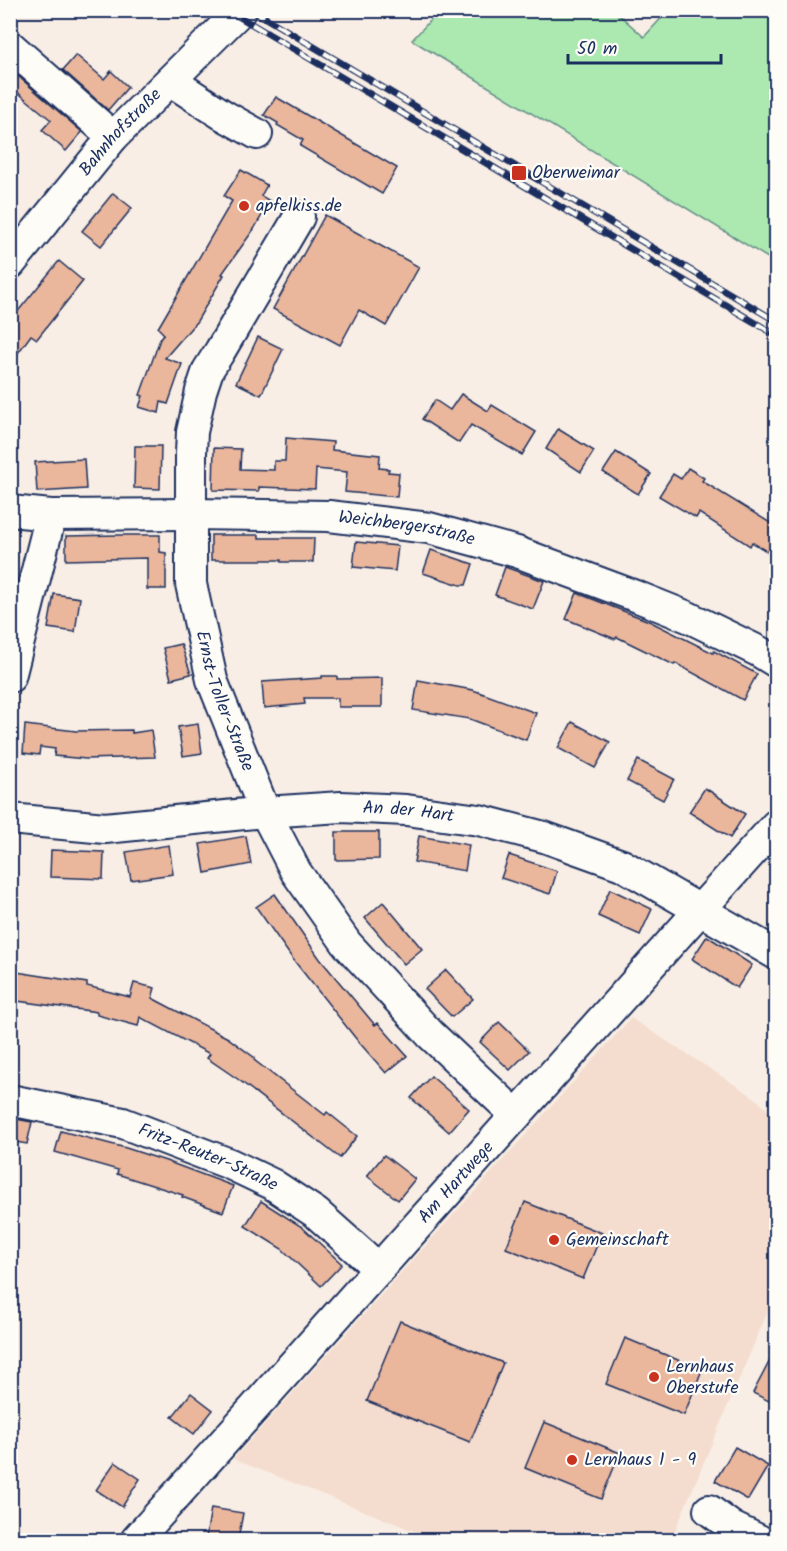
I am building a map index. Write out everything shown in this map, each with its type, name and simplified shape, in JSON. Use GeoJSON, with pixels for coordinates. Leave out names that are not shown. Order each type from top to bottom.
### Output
{"type":"FeatureCollection","features":[{"type":"Feature","properties":{"kind":"street","name":"Bahnhofstraße"},"geometry":{"type":"LineString","coordinates":[[10,264],[113,137],[242,10]]}},
{"type":"Feature","properties":{"kind":"street"},"geometry":{"type":"LineString","coordinates":[[10,46],[113,137]]}},
{"type":"Feature","properties":{"kind":"street"},"geometry":{"type":"LineString","coordinates":[[171,81],[257,134]]}},
{"type":"Feature","properties":{"kind":"street","name":"Ernst-Toller-Straße"},"geometry":{"type":"LineString","coordinates":[[299,217],[208,370],[192,432],[191,584],[212,680],[265,812],[296,872],[347,944],[430,1034],[516,1115]]}},
{"type":"Feature","properties":{"kind":"street","name":"Weichbergerstraße"},"geometry":{"type":"LineString","coordinates":[[10,511],[51,515],[329,516],[429,528],[517,552],[638,597],[688,617],[777,662]]}},
{"type":"Feature","properties":{"kind":"street"},"geometry":{"type":"LineString","coordinates":[[10,677],[51,515]]}},
{"type":"Feature","properties":{"kind":"street","name":"An der Hart"},"geometry":{"type":"LineString","coordinates":[[10,819],[105,828],[341,807],[406,810],[480,820],[544,837],[622,866],[777,954]]}},
{"type":"Feature","properties":{"kind":"street","name":"Am Hartwege"},"geometry":{"type":"LineString","coordinates":[[136,1540],[777,825]]}},
{"type":"Feature","properties":{"kind":"street","name":"Fritz-Reuter-Straße"},"geometry":{"type":"LineString","coordinates":[[10,1100],[123,1123],[230,1164],[272,1184],[315,1213],[379,1269]]}},
{"type":"Feature","properties":{"kind":"street"},"geometry":{"type":"LineString","coordinates":[[709,1510],[732,1527],[759,1540]]}},
{"type":"Feature","properties":{"kind":"shaded area"},"geometry":{"type":"Polygon","coordinates":[[[631,1018],[754,1097],[776,1118],[776,1306],[771,1304],[671,1540],[437,1540],[233,1459],[631,1018]]]}},
{"type":"Feature","properties":{"kind":"green space"},"geometry":{"type":"Polygon","coordinates":[[[439,11],[615,11],[644,37],[668,11],[776,11],[776,263],[412,40],[439,11]]]}},
{"type":"Feature","properties":{"kind":"building"},"geometry":{"type":"Polygon","coordinates":[[[76,55],[104,79],[111,71],[128,87],[108,110],[63,70],[76,55]]]}},
{"type":"Feature","properties":{"kind":"building"},"geometry":{"type":"Polygon","coordinates":[[[10,69],[82,132],[66,151],[42,130],[51,120],[10,86],[10,69]]]}},
{"type":"Feature","properties":{"kind":"building"},"geometry":{"type":"Polygon","coordinates":[[[276,97],[397,168],[382,194],[300,146],[303,140],[264,115],[276,97]]]}},
{"type":"Feature","properties":{"kind":"building"},"geometry":{"type":"Polygon","coordinates":[[[241,170],[267,185],[261,196],[270,201],[254,229],[222,274],[224,275],[197,321],[165,358],[182,364],[168,404],[161,402],[159,413],[139,407],[143,396],[140,395],[160,339],[164,334],[158,328],[232,201],[224,196],[241,170]]]}},
{"type":"Feature","properties":{"kind":"building"},"geometry":{"type":"Polygon","coordinates":[[[113,193],[132,208],[101,246],[82,231],[113,193]]]}},
{"type":"Feature","properties":{"kind":"building"},"geometry":{"type":"Polygon","coordinates":[[[325,215],[419,267],[386,326],[359,310],[340,345],[273,309],[325,215]]]}},
{"type":"Feature","properties":{"kind":"building"},"geometry":{"type":"Polygon","coordinates":[[[59,261],[83,281],[37,339],[31,335],[10,364],[10,321],[59,261]]]}},
{"type":"Feature","properties":{"kind":"building"},"geometry":{"type":"Polygon","coordinates":[[[258,337],[283,349],[261,395],[236,383],[258,337]]]}},
{"type":"Feature","properties":{"kind":"building"},"geometry":{"type":"Polygon","coordinates":[[[461,394],[488,411],[492,405],[536,432],[522,455],[471,425],[459,443],[422,419],[435,400],[450,410],[461,394]]]}},
{"type":"Feature","properties":{"kind":"building"},"geometry":{"type":"Polygon","coordinates":[[[558,429],[594,451],[581,472],[546,449],[558,429]]]}},
{"type":"Feature","properties":{"kind":"building"},"geometry":{"type":"Polygon","coordinates":[[[286,438],[333,442],[332,450],[380,455],[379,468],[399,473],[397,497],[345,492],[347,472],[316,469],[315,489],[259,487],[259,491],[213,490],[214,448],[241,449],[240,469],[274,470],[274,461],[285,461],[286,438]]]}},
{"type":"Feature","properties":{"kind":"building"},"geometry":{"type":"Polygon","coordinates":[[[135,446],[161,446],[160,489],[134,488],[135,446]]]}},
{"type":"Feature","properties":{"kind":"building"},"geometry":{"type":"Polygon","coordinates":[[[616,452],[651,474],[638,494],[603,472],[616,452]]]}},
{"type":"Feature","properties":{"kind":"building"},"geometry":{"type":"Polygon","coordinates":[[[84,459],[86,489],[37,492],[35,462],[84,459]]]}},
{"type":"Feature","properties":{"kind":"building"},"geometry":{"type":"Polygon","coordinates":[[[688,468],[704,478],[702,481],[777,527],[777,558],[752,542],[750,546],[699,513],[696,518],[659,496],[673,474],[681,479],[688,468]]]}},
{"type":"Feature","properties":{"kind":"building"},"geometry":{"type":"Polygon","coordinates":[[[160,535],[160,552],[166,553],[166,589],[147,589],[147,558],[66,560],[66,536],[160,535]]]}},
{"type":"Feature","properties":{"kind":"building"},"geometry":{"type":"Polygon","coordinates":[[[211,535],[314,538],[313,562],[211,560],[211,535]]]}},
{"type":"Feature","properties":{"kind":"building"},"geometry":{"type":"Polygon","coordinates":[[[356,542],[398,546],[395,571],[353,567],[356,542]]]}},
{"type":"Feature","properties":{"kind":"building"},"geometry":{"type":"Polygon","coordinates":[[[431,550],[473,564],[466,585],[423,573],[431,550]]]}},
{"type":"Feature","properties":{"kind":"building"},"geometry":{"type":"Polygon","coordinates":[[[505,567],[544,581],[533,609],[495,595],[505,567]]]}},
{"type":"Feature","properties":{"kind":"building"},"geometry":{"type":"Polygon","coordinates":[[[577,593],[649,621],[757,674],[743,700],[675,663],[674,665],[617,637],[615,639],[566,619],[577,593]]]}},
{"type":"Feature","properties":{"kind":"building"},"geometry":{"type":"Polygon","coordinates":[[[54,594],[80,598],[75,632],[48,628],[54,594]]]}},
{"type":"Feature","properties":{"kind":"building"},"geometry":{"type":"Polygon","coordinates":[[[181,644],[191,674],[171,679],[163,648],[181,644]]]}},
{"type":"Feature","properties":{"kind":"building"},"geometry":{"type":"Polygon","coordinates":[[[322,676],[337,676],[337,679],[382,678],[382,707],[338,707],[338,698],[304,698],[305,704],[264,708],[262,682],[322,678],[322,676]]]}},
{"type":"Feature","properties":{"kind":"building"},"geometry":{"type":"Polygon","coordinates":[[[418,680],[473,690],[536,713],[526,740],[470,719],[413,710],[418,680]]]}},
{"type":"Feature","properties":{"kind":"building"},"geometry":{"type":"Polygon","coordinates":[[[572,722],[610,742],[595,768],[558,748],[572,722]]]}},
{"type":"Feature","properties":{"kind":"building"},"geometry":{"type":"Polygon","coordinates":[[[198,724],[202,753],[183,756],[178,727],[198,724]]]}},
{"type":"Feature","properties":{"kind":"building"},"geometry":{"type":"Polygon","coordinates":[[[25,725],[76,731],[132,730],[132,733],[151,730],[155,757],[86,759],[54,756],[55,749],[40,747],[39,755],[23,753],[25,725]]]}},
{"type":"Feature","properties":{"kind":"building"},"geometry":{"type":"Polygon","coordinates":[[[638,760],[674,779],[663,800],[627,781],[638,760]]]}},
{"type":"Feature","properties":{"kind":"building"},"geometry":{"type":"Polygon","coordinates":[[[705,788],[745,814],[730,838],[689,812],[705,788]]]}},
{"type":"Feature","properties":{"kind":"building"},"geometry":{"type":"Polygon","coordinates":[[[336,832],[379,832],[379,859],[336,860],[336,832]]]}},
{"type":"Feature","properties":{"kind":"building"},"geometry":{"type":"Polygon","coordinates":[[[246,836],[251,864],[205,873],[200,844],[246,836]]]}},
{"type":"Feature","properties":{"kind":"building"},"geometry":{"type":"Polygon","coordinates":[[[419,836],[469,845],[465,871],[414,862],[419,836]]]}},
{"type":"Feature","properties":{"kind":"building"},"geometry":{"type":"Polygon","coordinates":[[[169,845],[173,874],[131,880],[126,852],[169,845]]]}},
{"type":"Feature","properties":{"kind":"building"},"geometry":{"type":"Polygon","coordinates":[[[51,850],[104,852],[103,879],[50,877],[51,850]]]}},
{"type":"Feature","properties":{"kind":"building"},"geometry":{"type":"Polygon","coordinates":[[[509,855],[557,871],[550,894],[501,878],[509,855]]]}},
{"type":"Feature","properties":{"kind":"building"},"geometry":{"type":"Polygon","coordinates":[[[610,889],[652,909],[640,935],[598,916],[610,889]]]}},
{"type":"Feature","properties":{"kind":"building"},"geometry":{"type":"Polygon","coordinates":[[[275,894],[320,959],[375,1025],[378,1023],[407,1056],[386,1073],[292,958],[256,907],[275,894]]]}},
{"type":"Feature","properties":{"kind":"building"},"geometry":{"type":"Polygon","coordinates":[[[383,902],[422,949],[404,964],[365,918],[383,902]]]}},
{"type":"Feature","properties":{"kind":"building"},"geometry":{"type":"Polygon","coordinates":[[[707,936],[752,965],[737,988],[692,959],[707,936]]]}},
{"type":"Feature","properties":{"kind":"building"},"geometry":{"type":"Polygon","coordinates":[[[446,970],[473,999],[452,1017],[425,989],[446,970]]]}},
{"type":"Feature","properties":{"kind":"building"},"geometry":{"type":"Polygon","coordinates":[[[10,971],[87,983],[87,986],[130,997],[134,983],[155,988],[152,998],[228,1038],[325,1115],[327,1112],[357,1136],[340,1158],[207,1058],[210,1054],[140,1017],[138,1026],[97,1015],[97,1012],[10,1000],[10,971]]]}},
{"type":"Feature","properties":{"kind":"building"},"geometry":{"type":"Polygon","coordinates":[[[499,1022],[529,1051],[510,1070],[480,1042],[499,1022]]]}},
{"type":"Feature","properties":{"kind":"building"},"geometry":{"type":"Polygon","coordinates":[[[431,1076],[469,1109],[449,1132],[411,1098],[431,1076]]]}},
{"type":"Feature","properties":{"kind":"building"},"geometry":{"type":"Polygon","coordinates":[[[10,1118],[32,1122],[27,1144],[10,1141],[10,1118]]]}},
{"type":"Feature","properties":{"kind":"building"},"geometry":{"type":"Polygon","coordinates":[[[61,1131],[126,1148],[233,1186],[223,1212],[182,1197],[183,1195],[117,1174],[118,1170],[55,1152],[61,1131]]]}},
{"type":"Feature","properties":{"kind":"building"},"geometry":{"type":"Polygon","coordinates":[[[384,1155],[415,1179],[398,1200],[367,1176],[384,1155]]]}},
{"type":"Feature","properties":{"kind":"building"},"geometry":{"type":"Polygon","coordinates":[[[261,1201],[302,1227],[342,1264],[321,1286],[282,1249],[245,1226],[261,1201]]]}},
{"type":"Feature","properties":{"kind":"building","name":"Gemeinschaft"},"geometry":{"type":"Polygon","coordinates":[[[525,1202],[602,1233],[583,1279],[506,1248],[525,1202]]]}},
{"type":"Feature","properties":{"kind":"building"},"geometry":{"type":"Polygon","coordinates":[[[400,1321],[503,1363],[470,1442],[367,1401],[400,1321]]]}},
{"type":"Feature","properties":{"kind":"building","name":"Lernhaus Oberstufe"},"geometry":{"type":"Polygon","coordinates":[[[625,1338],[702,1370],[684,1415],[606,1384],[625,1338]]]}},
{"type":"Feature","properties":{"kind":"building"},"geometry":{"type":"Polygon","coordinates":[[[777,1347],[777,1405],[753,1393],[777,1347]]]}},
{"type":"Feature","properties":{"kind":"building"},"geometry":{"type":"Polygon","coordinates":[[[191,1393],[213,1410],[194,1434],[172,1417],[191,1393]]]}},
{"type":"Feature","properties":{"kind":"building","name":"Lernhaus 1 - 9"},"geometry":{"type":"Polygon","coordinates":[[[544,1422],[620,1453],[601,1499],[525,1468],[544,1422]]]}},
{"type":"Feature","properties":{"kind":"building"},"geometry":{"type":"Polygon","coordinates":[[[735,1447],[768,1466],[748,1500],[715,1481],[735,1447]]]}},
{"type":"Feature","properties":{"kind":"building"},"geometry":{"type":"Polygon","coordinates":[[[115,1462],[140,1479],[122,1507],[96,1490],[115,1462]]]}},
{"type":"Feature","properties":{"kind":"building"},"geometry":{"type":"Polygon","coordinates":[[[211,1508],[243,1513],[238,1540],[206,1537],[211,1508]]]}},
{"type":"Feature","properties":{"kind":"railway"},"geometry":{"type":"LineString","coordinates":[[228,10],[776,335]]}},
{"type":"Feature","properties":{"kind":"railway"},"geometry":{"type":"LineString","coordinates":[[252,10],[776,321]]}},
{"type":"Feature","properties":{"kind":"place","name":"Oberweimar"},"geometry":{"type":"Point","coordinates":[519,173]}},
{"type":"Feature","properties":{"kind":"place","name":"apfelkiss.de"},"geometry":{"type":"Point","coordinates":[244,206]}},
{"type":"Feature","properties":{"kind":"place","name":"Gemeinschaft"},"geometry":{"type":"Point","coordinates":[554,1240]}},
{"type":"Feature","properties":{"kind":"place","name":"Lernhaus Oberstufe"},"geometry":{"type":"Point","coordinates":[654,1377]}},
{"type":"Feature","properties":{"kind":"place","name":"Lernhaus 1 - 9"},"geometry":{"type":"Point","coordinates":[572,1460]}}]}
